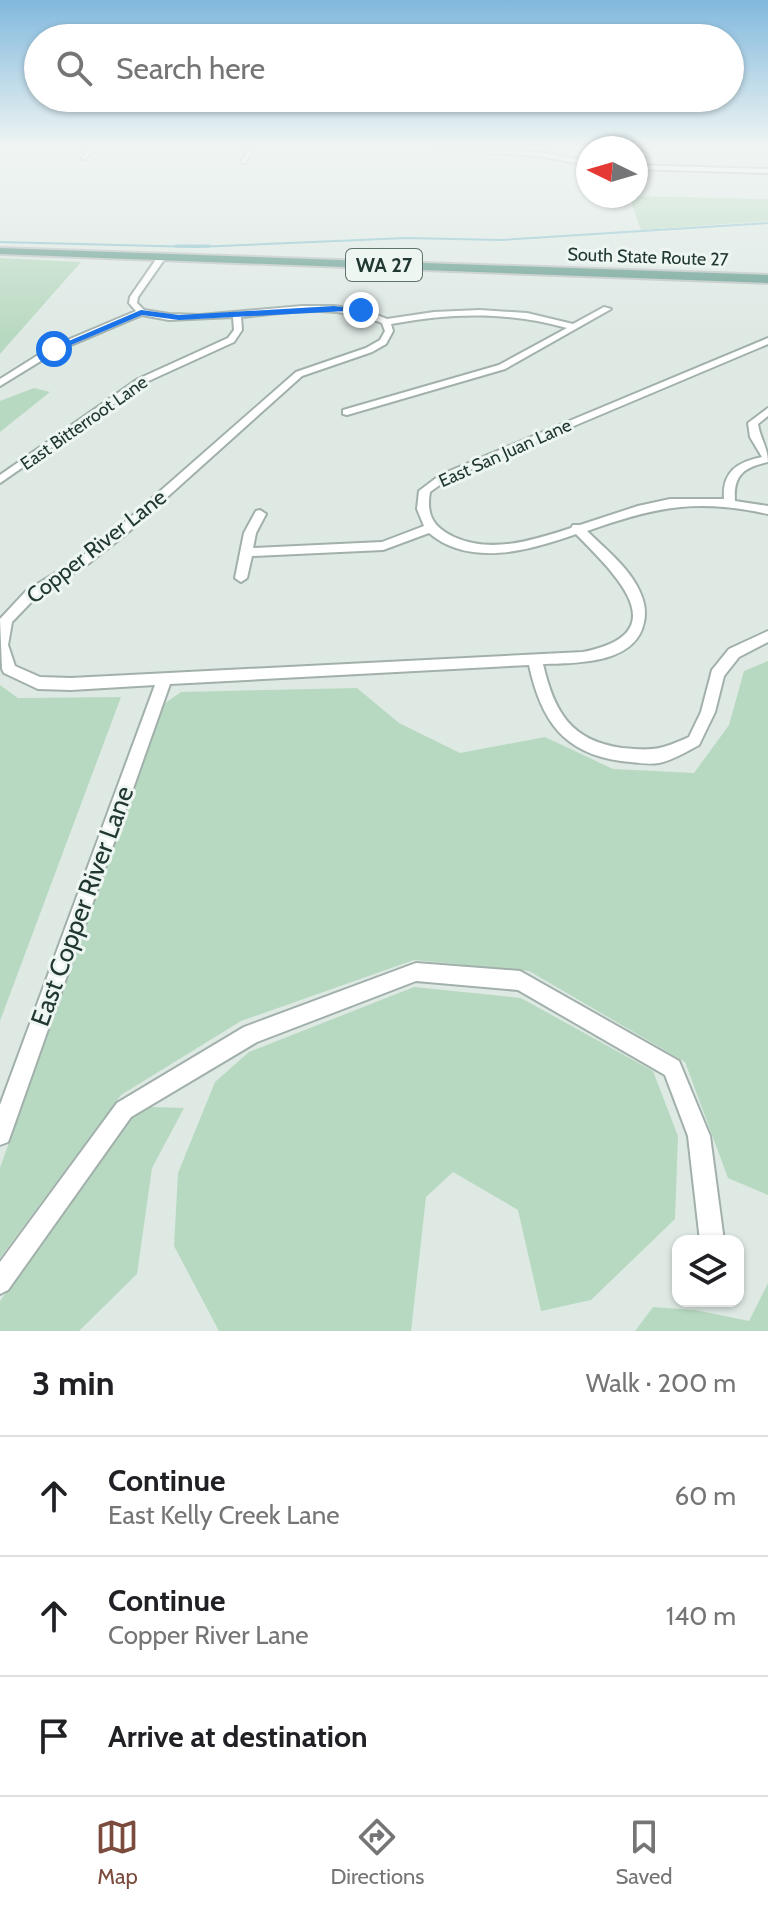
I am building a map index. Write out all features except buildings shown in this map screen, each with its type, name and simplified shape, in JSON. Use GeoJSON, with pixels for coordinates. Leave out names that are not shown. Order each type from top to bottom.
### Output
{"type":"FeatureCollection","features":[{"type":"Feature","properties":{"kind":"main road","name":"South State Route 27"},"geometry":{"type":"LineString","coordinates":[[0,251],[768,279]]}},
{"type":"Feature","properties":{"kind":"street"},"geometry":{"type":"LineString","coordinates":[[141,312],[133,303],[134,297],[162,257]]}},
{"type":"Feature","properties":{"kind":"street"},"geometry":{"type":"LineString","coordinates":[[0,383],[54,349],[141,312],[179,318],[334,308],[361,310],[386,322],[435,313],[477,310],[517,313],[574,327]]}},
{"type":"Feature","properties":{"kind":"street"},"geometry":{"type":"LineString","coordinates":[[347,412],[502,367],[607,309]]}},
{"type":"Feature","properties":{"kind":"street","name":"East Bitterroot Lane"},"geometry":{"type":"LineString","coordinates":[[0,480],[141,381],[231,340],[238,330],[237,314]]}},
{"type":"Feature","properties":{"kind":"street","name":"Copper River Lane"},"geometry":{"type":"LineString","coordinates":[[386,322],[389,331],[383,342],[369,350],[299,374],[121,532],[84,561],[31,594],[6,620],[1,645],[9,669],[38,683],[583,657],[610,652],[632,638],[641,615],[638,596],[626,579],[577,528]]}},
{"type":"Feature","properties":{"kind":"street","name":"East San Juan Lane"},"geometry":{"type":"LineString","coordinates":[[430,528],[421,509],[425,491],[444,477],[768,341]]}},
{"type":"Feature","properties":{"kind":"street"},"geometry":{"type":"LineString","coordinates":[[730,504],[727,485],[733,472],[746,462],[768,458],[755,437],[753,423],[768,411]]}},
{"type":"Feature","properties":{"kind":"street"},"geometry":{"type":"LineString","coordinates":[[245,552],[383,546],[430,528],[465,547],[492,551],[523,546],[671,503],[730,504],[768,510]]}},
{"type":"Feature","properties":{"kind":"street"},"geometry":{"type":"LineString","coordinates":[[241,578],[250,533],[260,514]]}},
{"type":"Feature","properties":{"kind":"street"},"geometry":{"type":"LineString","coordinates":[[535,659],[541,694],[555,721],[578,741],[613,754],[658,757],[694,741],[708,712],[717,674],[734,653],[768,636]]}},
{"type":"Feature","properties":{"kind":"street","name":"East Copper River Lane"},"geometry":{"type":"LineString","coordinates":[[0,1134],[165,678]]}},
{"type":"Feature","properties":{"kind":"street"},"geometry":{"type":"LineString","coordinates":[[0,1282],[124,1110],[251,1034],[416,972],[520,981],[672,1068],[699,1136],[711,1235]]}},
{"type":"Feature","properties":{"kind":"green space"},"geometry":{"type":"Polygon","coordinates":[[[634,211],[768,211],[768,221],[641,230],[634,211]]]}},
{"type":"Feature","properties":{"kind":"green space"},"geometry":{"type":"Polygon","coordinates":[[[0,258],[81,262],[0,354],[0,258]]]}},
{"type":"Feature","properties":{"kind":"green space"},"geometry":{"type":"Polygon","coordinates":[[[34,388],[50,392],[0,432],[0,401],[34,388]]]}},
{"type":"Feature","properties":{"kind":"green space"},"geometry":{"type":"Polygon","coordinates":[[[768,661],[768,1195],[728,1178],[685,1062],[529,971],[414,960],[241,1021],[121,1095],[0,1258],[0,1168],[164,704],[181,692],[357,688],[399,723],[460,753],[545,737],[613,769],[694,773],[729,725],[744,671],[768,661]]]}},
{"type":"Feature","properties":{"kind":"green space"},"geometry":{"type":"Polygon","coordinates":[[[0,685],[18,698],[121,697],[0,1021],[0,685]]]}},
{"type":"Feature","properties":{"kind":"green space"},"geometry":{"type":"Polygon","coordinates":[[[414,987],[521,998],[653,1071],[678,1136],[675,1219],[591,1300],[541,1311],[518,1210],[453,1172],[426,1197],[411,1331],[219,1331],[174,1246],[178,1173],[215,1082],[249,1052],[414,987]]]}},
{"type":"Feature","properties":{"kind":"green space"},"geometry":{"type":"Polygon","coordinates":[[[151,1107],[184,1108],[152,1168],[137,1274],[79,1331],[0,1331],[0,1301],[129,1120],[151,1107]]]}},
{"type":"Feature","properties":{"kind":"green space"},"geometry":{"type":"Polygon","coordinates":[[[768,1283],[768,1331],[635,1331],[653,1307],[695,1310],[749,1321],[768,1283]]]}},
{"type":"Feature","properties":{"kind":"waterway"},"geometry":{"type":"LineString","coordinates":[[0,242],[197,247],[406,238],[502,240],[768,223]]}},
{"type":"Feature","properties":{"kind":"waterway"},"geometry":{"type":"LineString","coordinates":[[176,246],[209,246]]}},
{"type":"Feature","properties":{"kind":"route"},"geometry":{"type":"LineString","coordinates":[[54,349],[141,312],[156,317],[179,318],[334,308],[361,310]]}}]}
